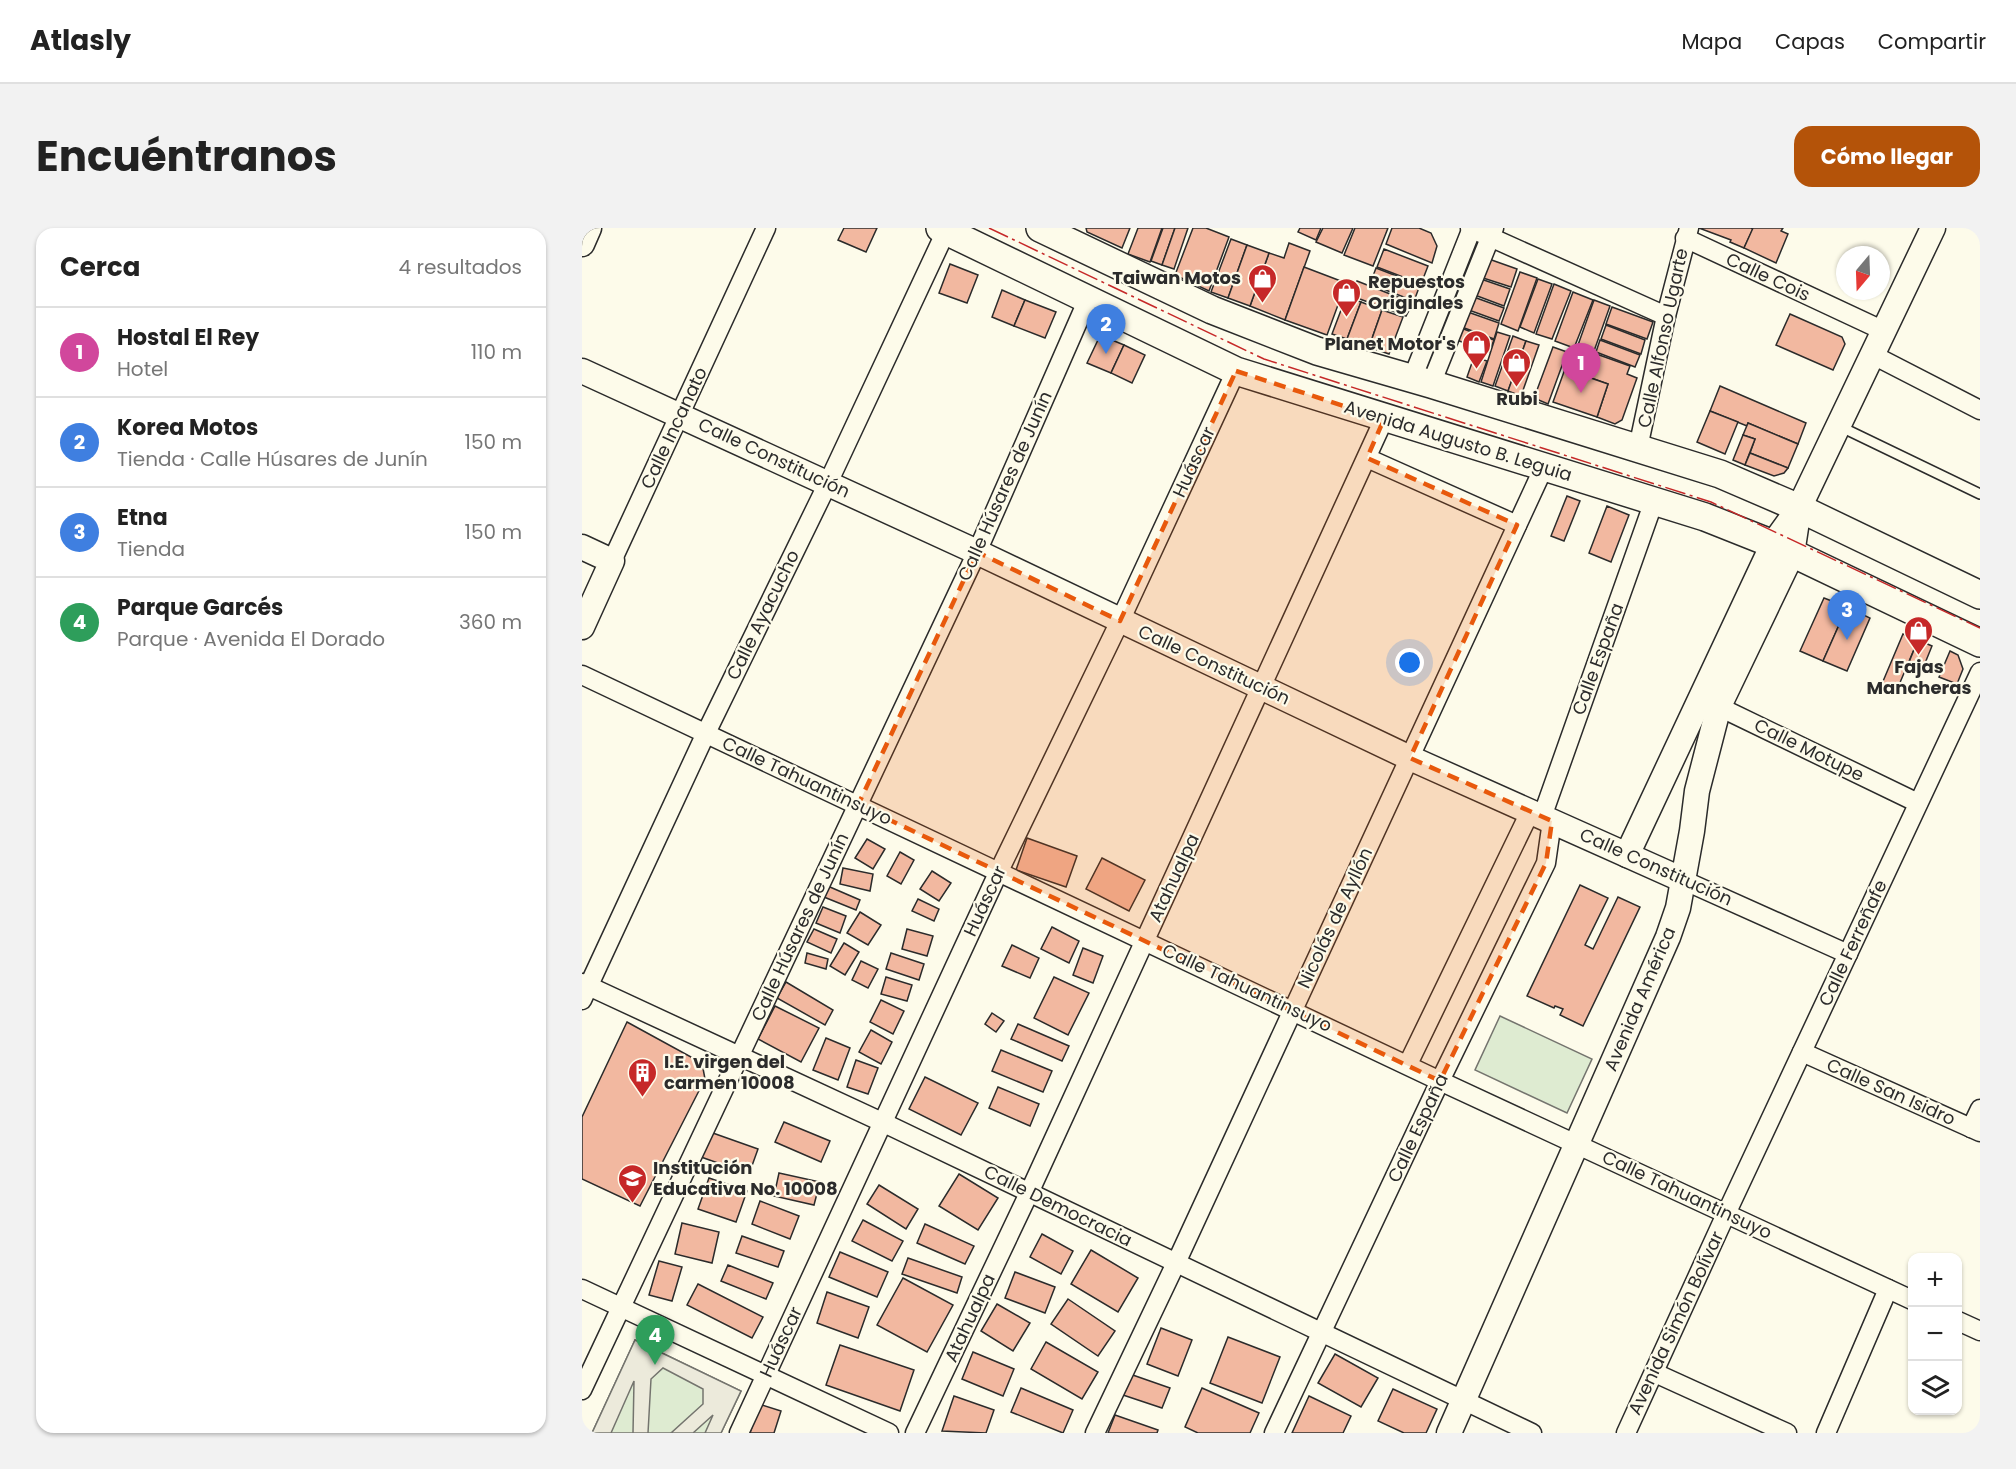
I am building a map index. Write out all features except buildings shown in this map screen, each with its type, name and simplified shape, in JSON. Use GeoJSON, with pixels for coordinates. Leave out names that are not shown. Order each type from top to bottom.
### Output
{"type":"FeatureCollection","features":[{"type":"Feature","properties":{"kind":"main road"},"geometry":{"type":"LineString","coordinates":[[1040,228],[1070,235],[1267,333],[1317,351],[1720,474],[1799,508],[1980,595]]}},
{"type":"Feature","properties":{"kind":"main road","name":"Avenida Augusto B. Leguia"},"geometry":{"type":"LineString","coordinates":[[943,229],[1236,371],[1384,419],[1705,517],[1782,549],[1980,643]]}},
{"type":"Feature","properties":{"kind":"main road"},"geometry":{"type":"LineString","coordinates":[[1050,280],[1070,235]]}},
{"type":"Feature","properties":{"kind":"street"},"geometry":{"type":"LineString","coordinates":[[582,244],[589,228]]}},
{"type":"Feature","properties":{"kind":"street","name":"Calle Incanato"},"geometry":{"type":"LineString","coordinates":[[582,627],[766,228]]}},
{"type":"Feature","properties":{"kind":"street"},"geometry":{"type":"LineString","coordinates":[[1421,381],[1471,228],[1492,233],[1666,316]]}},
{"type":"Feature","properties":{"kind":"street","name":"Avenida América"},"geometry":{"type":"LineString","coordinates":[[1627,855],[1709,702],[1932,228]]}},
{"type":"Feature","properties":{"kind":"street","name":"Calle Ayacucho"},"geometry":{"type":"LineString","coordinates":[[584,990],[828,483],[943,229]]}},
{"type":"Feature","properties":{"kind":"street"},"geometry":{"type":"LineString","coordinates":[[1421,381],[1492,233]]}},
{"type":"Feature","properties":{"kind":"street","name":"Calle Cois"},"geometry":{"type":"LineString","coordinates":[[1687,233],[1884,331]]}},
{"type":"Feature","properties":{"kind":"street","name":"Calle Alfonso Ugarte"},"geometry":{"type":"LineString","coordinates":[[1638,448],[1666,316],[1687,233]]}},
{"type":"Feature","properties":{"kind":"street","name":"Calle Húsares de Junín"},"geometry":{"type":"LineString","coordinates":[[582,1390],[976,552],[1088,299]]}},
{"type":"Feature","properties":{"kind":"street"},"geometry":{"type":"LineString","coordinates":[[1873,355],[1980,410]]}},
{"type":"Feature","properties":{"kind":"street","name":"Calle Constitución"},"geometry":{"type":"LineString","coordinates":[[582,370],[976,552],[1410,758],[1848,954]]}},
{"type":"Feature","properties":{"kind":"street","name":"Huáscar"},"geometry":{"type":"LineString","coordinates":[[739,1433],[999,871],[1120,621],[1236,371]]}},
{"type":"Feature","properties":{"kind":"street","name":"Atahualpa"},"geometry":{"type":"LineString","coordinates":[[915,1433],[1029,1193],[1384,419]]}},
{"type":"Feature","properties":{"kind":"street"},"geometry":{"type":"LineString","coordinates":[[1366,458],[1517,525]]}},
{"type":"Feature","properties":{"kind":"street","name":"Nicolás de Ayllón"},"geometry":{"type":"LineString","coordinates":[[1095,1433],[1544,467]]}},
{"type":"Feature","properties":{"kind":"street","name":"Calle España"},"geometry":{"type":"LineString","coordinates":[[1408,1064],[1541,816],[1654,501]]}},
{"type":"Feature","properties":{"kind":"street"},"geometry":{"type":"LineString","coordinates":[[582,547],[612,561]]}},
{"type":"Feature","properties":{"kind":"street","name":"Calle Ferreñafe"},"geometry":{"type":"LineString","coordinates":[[1726,1214],[1980,672]]}},
{"type":"Feature","properties":{"kind":"street","name":"Calle Tahuantinsuyo"},"geometry":{"type":"LineString","coordinates":[[582,675],[1440,1081],[1908,1298]]}},
{"type":"Feature","properties":{"kind":"street","name":"Avenida América"},"geometry":{"type":"LineString","coordinates":[[1449,1433],[1668,937],[1677,908],[1692,831],[1709,702]]}},
{"type":"Feature","properties":{"kind":"street","name":"Calle Motupe"},"geometry":{"type":"LineString","coordinates":[[1709,702],[1918,803]]}},
{"type":"Feature","properties":{"kind":"street","name":"Calle España"},"geometry":{"type":"LineString","coordinates":[[1274,1433],[1546,862],[1541,816]]}},
{"type":"Feature","properties":{"kind":"street","name":"Calle Democracia"},"geometry":{"type":"LineString","coordinates":[[584,990],[740,1057],[884,1123],[1532,1433]]}},
{"type":"Feature","properties":{"kind":"street","name":"Calle San Isidro"},"geometry":{"type":"LineString","coordinates":[[1802,1052],[1976,1130]]}},
{"type":"Feature","properties":{"kind":"street"},"geometry":{"type":"LineString","coordinates":[[1976,1130],[1980,1109]]}},
{"type":"Feature","properties":{"kind":"street","name":"Avenida Simón Bolívar"},"geometry":{"type":"LineString","coordinates":[[1626,1433],[1726,1214]]}},
{"type":"Feature","properties":{"kind":"street"},"geometry":{"type":"LineString","coordinates":[[1826,1433],[1888,1288]]}},
{"type":"Feature","properties":{"kind":"street"},"geometry":{"type":"LineString","coordinates":[[582,1289],[889,1433]]}},
{"type":"Feature","properties":{"kind":"street"},"geometry":{"type":"LineString","coordinates":[[1962,1323],[1980,1331]]}},
{"type":"Feature","properties":{"kind":"street"},"geometry":{"type":"LineString","coordinates":[[1655,1373],[1787,1433]]}},
{"type":"Feature","properties":{"kind":"lane"},"geometry":{"type":"LineString","coordinates":[[1839,426],[1980,494]]}},
{"type":"Feature","properties":{"kind":"highlighted area"},"geometry":{"type":"Polygon","coordinates":[[[1236,371],[1384,419],[1367,458],[1517,525],[1410,758],[1552,821],[1546,863],[1440,1081],[858,805],[977,552],[1120,621],[1236,371]]]}},
{"type":"Feature","properties":{"kind":"green space"},"geometry":{"type":"Polygon","coordinates":[[[1500,1016],[1592,1059],[1567,1113],[1475,1070],[1500,1016]]]}},
{"type":"Feature","properties":{"kind":"green space"},"geometry":{"type":"Polygon","coordinates":[[[635,1340],[741,1391],[721,1433],[592,1433],[635,1340]]]}},
{"type":"Feature","properties":{"kind":"shaded area"},"geometry":{"type":"Polygon","coordinates":[[[635,1340],[741,1391],[721,1433],[705,1433],[713,1415],[693,1433],[671,1433],[703,1404],[703,1389],[663,1368],[651,1379],[648,1433],[633,1433],[634,1381],[611,1433],[592,1433],[635,1340]]]}},
{"type":"Feature","properties":{"kind":"power"},"geometry":{"type":"LineString","coordinates":[[989,228],[1264,359],[1711,502],[1980,628]]}},
{"type":"Feature","properties":{"kind":"place","name":"Taiwan Motos"},"geometry":{"type":"Point","coordinates":[1262,304]}},
{"type":"Feature","properties":{"kind":"place","name":"Repuestos Originales"},"geometry":{"type":"Point","coordinates":[1347,318]}},
{"type":"Feature","properties":{"kind":"place","name":"Korea Motos"},"geometry":{"type":"Point","coordinates":[1106,354]}},
{"type":"Feature","properties":{"kind":"place","name":"Planet Motor's"},"geometry":{"type":"Point","coordinates":[1477,370]}},
{"type":"Feature","properties":{"kind":"place","name":"Rubi"},"geometry":{"type":"Point","coordinates":[1517,388]}},
{"type":"Feature","properties":{"kind":"place","name":"Hostal El Rey"},"geometry":{"type":"Point","coordinates":[1581,393]}},
{"type":"Feature","properties":{"kind":"place","name":"Etna"},"geometry":{"type":"Point","coordinates":[1847,640]}},
{"type":"Feature","properties":{"kind":"place","name":"Fajas Mancheras"},"geometry":{"type":"Point","coordinates":[1919,656]}},
{"type":"Feature","properties":{"kind":"place","name":"I.E. virgen del carmen 10008"},"geometry":{"type":"Point","coordinates":[643,1098]}},
{"type":"Feature","properties":{"kind":"place","name":"Institución Educativa No. 10008"},"geometry":{"type":"Point","coordinates":[632,1204]}},
{"type":"Feature","properties":{"kind":"place","name":"Parque Garcés"},"geometry":{"type":"Point","coordinates":[655,1365]}}]}
